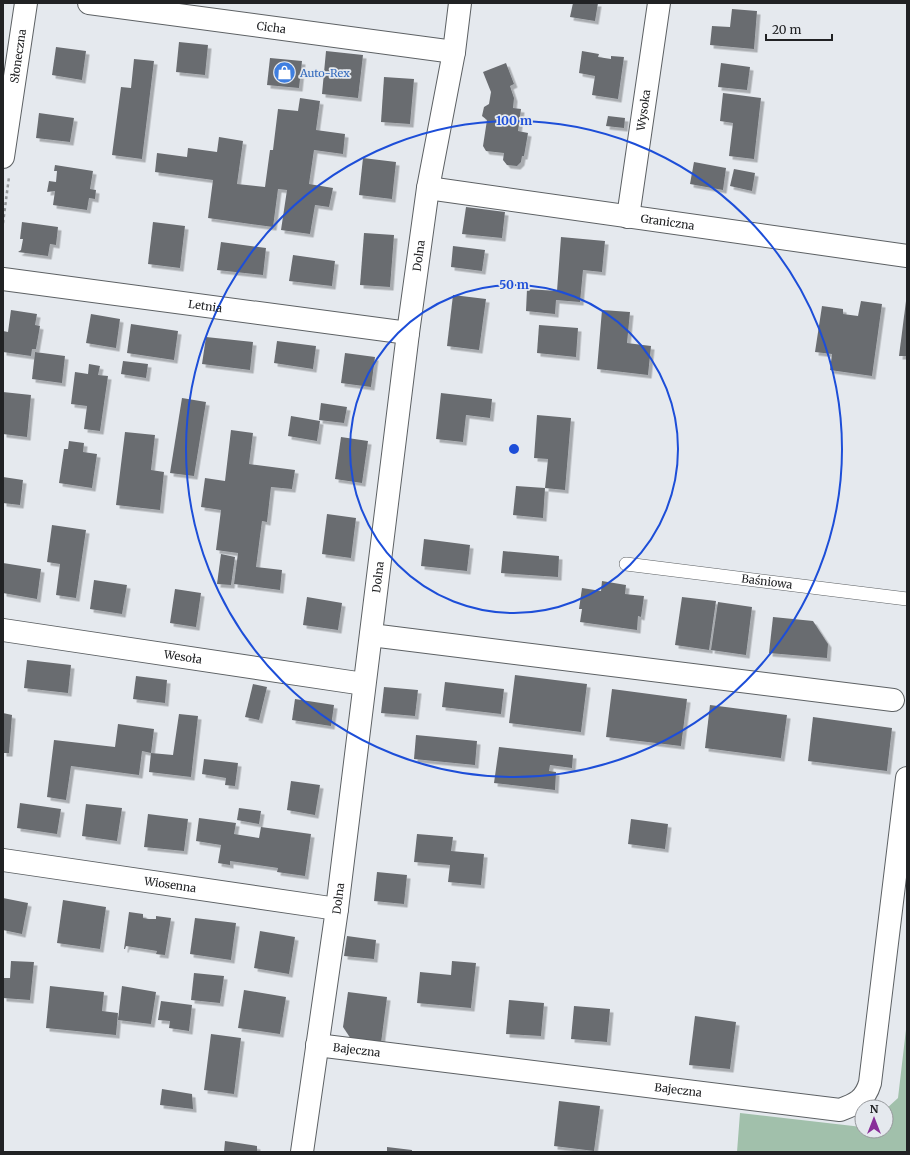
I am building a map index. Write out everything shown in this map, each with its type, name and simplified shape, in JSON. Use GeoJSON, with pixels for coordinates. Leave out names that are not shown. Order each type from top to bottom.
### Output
{"type":"FeatureCollection","features":[{"type":"Feature","properties":{"kind":"street","name":"Słoneczna"},"geometry":{"type":"LineString","coordinates":[[3,157],[26,3]]}},
{"type":"Feature","properties":{"kind":"street","name":"Cicha"},"geometry":{"type":"LineString","coordinates":[[89,3],[454,52]]}},
{"type":"Feature","properties":{"kind":"street","name":"Dolna"},"geometry":{"type":"LineString","coordinates":[[302,1152],[337,909],[408,332],[428,188],[454,52],[460,3]]}},
{"type":"Feature","properties":{"kind":"street","name":"Wysoka"},"geometry":{"type":"LineString","coordinates":[[628,217],[659,3]]}},
{"type":"Feature","properties":{"kind":"street","name":"Graniczna"},"geometry":{"type":"LineString","coordinates":[[428,188],[907,256]]}},
{"type":"Feature","properties":{"kind":"street","name":"Letnia"},"geometry":{"type":"LineString","coordinates":[[3,279],[408,332]]}},
{"type":"Feature","properties":{"kind":"street","name":"Wesoła"},"geometry":{"type":"LineString","coordinates":[[3,630],[364,684]]}},
{"type":"Feature","properties":{"kind":"street"},"geometry":{"type":"LineString","coordinates":[[371,635],[893,700]]}},
{"type":"Feature","properties":{"kind":"street","name":"Bajeczna"},"geometry":{"type":"LineString","coordinates":[[317,1045],[840,1110],[858,1104],[867,1093],[870,1083],[907,778]]}},
{"type":"Feature","properties":{"kind":"street","name":"Wiosenna"},"geometry":{"type":"LineString","coordinates":[[3,860],[337,909]]}},
{"type":"Feature","properties":{"kind":"lane","name":"Baśniowa"},"geometry":{"type":"LineString","coordinates":[[626,564],[907,598]]}},
{"type":"Feature","properties":{"kind":"green space"},"geometry":{"type":"Polygon","coordinates":[[[907,1021],[907,1152],[737,1152],[740,1113],[854,1126],[854,1139],[894,1139],[894,1102],[898,1098],[907,1021]]]}},
{"type":"Feature","properties":{"kind":"building"},"geometry":{"type":"Polygon","coordinates":[[[573,3],[598,3],[595,21],[570,17],[573,3]]]}},
{"type":"Feature","properties":{"kind":"building"},"geometry":{"type":"Polygon","coordinates":[[[732,9],[757,11],[754,49],[710,45],[712,26],[730,27],[732,9]]]}},
{"type":"Feature","properties":{"kind":"building"},"geometry":{"type":"Polygon","coordinates":[[[179,42],[208,45],[205,75],[176,72],[179,42]]]}},
{"type":"Feature","properties":{"kind":"building"},"geometry":{"type":"Polygon","coordinates":[[[56,47],[86,51],[82,80],[52,75],[56,47]]]}},
{"type":"Feature","properties":{"kind":"building"},"geometry":{"type":"Polygon","coordinates":[[[326,51],[363,55],[358,98],[322,94],[326,51]]]}},
{"type":"Feature","properties":{"kind":"building"},"geometry":{"type":"Polygon","coordinates":[[[582,51],[599,54],[598,57],[611,59],[611,56],[624,57],[618,99],[592,95],[595,76],[579,73],[582,51]]]}},
{"type":"Feature","properties":{"kind":"building","name":"Auto-Rex"},"geometry":{"type":"Polygon","coordinates":[[[270,58],[302,61],[299,88],[267,85],[270,58]]]}},
{"type":"Feature","properties":{"kind":"building"},"geometry":{"type":"Polygon","coordinates":[[[134,59],[154,61],[142,159],[112,155],[121,87],[131,88],[134,59]]]}},
{"type":"Feature","properties":{"kind":"building"},"geometry":{"type":"Polygon","coordinates":[[[506,63],[514,84],[510,86],[514,98],[513,108],[521,109],[518,131],[528,133],[524,156],[522,156],[521,162],[517,166],[507,165],[503,160],[504,153],[486,151],[483,146],[487,120],[482,116],[484,107],[489,104],[491,92],[483,72],[506,63]]]}},
{"type":"Feature","properties":{"kind":"building"},"geometry":{"type":"Polygon","coordinates":[[[721,63],[750,67],[747,90],[718,87],[721,63]]]}},
{"type":"Feature","properties":{"kind":"building"},"geometry":{"type":"Polygon","coordinates":[[[384,77],[414,79],[410,124],[381,122],[384,77]]]}},
{"type":"Feature","properties":{"kind":"building"},"geometry":{"type":"Polygon","coordinates":[[[723,93],[761,98],[754,159],[729,156],[733,123],[720,121],[723,93]]]}},
{"type":"Feature","properties":{"kind":"building"},"geometry":{"type":"Polygon","coordinates":[[[300,98],[320,101],[316,130],[345,134],[343,154],[314,150],[309,184],[333,188],[329,207],[315,205],[310,234],[281,230],[287,190],[278,189],[273,227],[208,218],[213,180],[155,172],[157,153],[187,157],[188,148],[217,152],[219,137],[243,141],[237,184],[265,187],[270,150],[273,150],[278,109],[298,111],[300,98]]]}},
{"type":"Feature","properties":{"kind":"building"},"geometry":{"type":"Polygon","coordinates":[[[39,113],[74,118],[70,142],[36,138],[39,113]]]}},
{"type":"Feature","properties":{"kind":"building"},"geometry":{"type":"Polygon","coordinates":[[[608,116],[625,118],[624,128],[606,126],[608,116]]]}},
{"type":"Feature","properties":{"kind":"building"},"geometry":{"type":"Polygon","coordinates":[[[363,158],[396,162],[392,199],[359,195],[363,158]]]}},
{"type":"Feature","properties":{"kind":"building"},"geometry":{"type":"Polygon","coordinates":[[[694,162],[726,168],[723,190],[690,184],[694,162]]]}},
{"type":"Feature","properties":{"kind":"building"},"geometry":{"type":"Polygon","coordinates":[[[55,165],[93,171],[90,189],[96,190],[95,199],[89,198],[87,210],[53,205],[55,191],[47,192],[49,181],[56,182],[57,171],[54,171],[55,165]]]}},
{"type":"Feature","properties":{"kind":"building"},"geometry":{"type":"Polygon","coordinates":[[[734,169],[755,173],[752,191],[730,186],[734,169]]]}},
{"type":"Feature","properties":{"kind":"building"},"geometry":{"type":"Polygon","coordinates":[[[466,207],[505,212],[502,238],[462,234],[466,207]]]}},
{"type":"Feature","properties":{"kind":"building"},"geometry":{"type":"Polygon","coordinates":[[[22,222],[58,227],[56,245],[50,244],[48,256],[18,252],[21,250],[23,239],[20,239],[22,222]]]}},
{"type":"Feature","properties":{"kind":"building"},"geometry":{"type":"Polygon","coordinates":[[[153,222],[185,226],[180,268],[148,264],[153,222]]]}},
{"type":"Feature","properties":{"kind":"building"},"geometry":{"type":"Polygon","coordinates":[[[364,233],[394,235],[390,287],[360,285],[364,233]]]}},
{"type":"Feature","properties":{"kind":"building"},"geometry":{"type":"Polygon","coordinates":[[[561,237],[605,241],[602,272],[583,270],[580,302],[556,300],[555,314],[526,311],[527,289],[557,291],[561,237]]]}},
{"type":"Feature","properties":{"kind":"building"},"geometry":{"type":"Polygon","coordinates":[[[221,242],[266,248],[263,275],[217,270],[221,242]]]}},
{"type":"Feature","properties":{"kind":"building"},"geometry":{"type":"Polygon","coordinates":[[[453,246],[485,250],[482,271],[451,267],[453,246]]]}},
{"type":"Feature","properties":{"kind":"building"},"geometry":{"type":"Polygon","coordinates":[[[293,255],[335,261],[332,286],[289,281],[293,255]]]}},
{"type":"Feature","properties":{"kind":"building"},"geometry":{"type":"Polygon","coordinates":[[[453,295],[486,299],[479,350],[447,346],[453,295]]]}},
{"type":"Feature","properties":{"kind":"building"},"geometry":{"type":"Polygon","coordinates":[[[861,301],[882,304],[872,376],[830,370],[832,354],[815,352],[822,306],[843,309],[843,314],[858,316],[861,301]]]}},
{"type":"Feature","properties":{"kind":"building"},"geometry":{"type":"Polygon","coordinates":[[[906,301],[907,356],[899,356],[906,301]]]}},
{"type":"Feature","properties":{"kind":"building"},"geometry":{"type":"Polygon","coordinates":[[[11,310],[37,314],[35,325],[40,326],[36,349],[32,349],[31,356],[3,352],[3,331],[8,332],[11,310]]]}},
{"type":"Feature","properties":{"kind":"building"},"geometry":{"type":"Polygon","coordinates":[[[602,310],[630,312],[627,343],[651,346],[648,375],[597,369],[602,310]]]}},
{"type":"Feature","properties":{"kind":"building"},"geometry":{"type":"Polygon","coordinates":[[[91,314],[120,319],[116,348],[86,343],[91,314]]]}},
{"type":"Feature","properties":{"kind":"building"},"geometry":{"type":"Polygon","coordinates":[[[131,324],[178,331],[174,360],[127,353],[131,324]]]}},
{"type":"Feature","properties":{"kind":"building"},"geometry":{"type":"Polygon","coordinates":[[[539,325],[578,328],[576,357],[537,353],[539,325]]]}},
{"type":"Feature","properties":{"kind":"building"},"geometry":{"type":"Polygon","coordinates":[[[206,337],[253,342],[250,370],[202,364],[206,337]]]}},
{"type":"Feature","properties":{"kind":"building"},"geometry":{"type":"Polygon","coordinates":[[[277,341],[316,346],[313,369],[274,363],[277,341]]]}},
{"type":"Feature","properties":{"kind":"building"},"geometry":{"type":"Polygon","coordinates":[[[35,352],[65,356],[62,383],[32,379],[35,352]]]}},
{"type":"Feature","properties":{"kind":"building"},"geometry":{"type":"Polygon","coordinates":[[[345,353],[375,357],[371,387],[341,383],[345,353]]]}},
{"type":"Feature","properties":{"kind":"building"},"geometry":{"type":"Polygon","coordinates":[[[123,361],[148,364],[146,378],[121,374],[123,361]]]}},
{"type":"Feature","properties":{"kind":"building"},"geometry":{"type":"Polygon","coordinates":[[[89,364],[100,366],[98,375],[108,376],[100,431],[84,429],[87,406],[71,404],[75,372],[88,374],[89,364]]]}},
{"type":"Feature","properties":{"kind":"building"},"geometry":{"type":"Polygon","coordinates":[[[3,392],[31,395],[27,437],[3,434],[3,392]]]}},
{"type":"Feature","properties":{"kind":"building"},"geometry":{"type":"Polygon","coordinates":[[[441,393],[492,399],[490,418],[466,415],[463,442],[436,439],[441,393]]]}},
{"type":"Feature","properties":{"kind":"building"},"geometry":{"type":"Polygon","coordinates":[[[182,398],[206,402],[194,476],[170,473],[182,398]]]}},
{"type":"Feature","properties":{"kind":"building"},"geometry":{"type":"Polygon","coordinates":[[[321,403],[347,407],[344,423],[319,420],[321,403]]]}},
{"type":"Feature","properties":{"kind":"building"},"geometry":{"type":"Polygon","coordinates":[[[537,415],[571,418],[565,490],[545,488],[548,459],[534,458],[537,415]]]}},
{"type":"Feature","properties":{"kind":"building"},"geometry":{"type":"Polygon","coordinates":[[[291,416],[320,421],[317,441],[288,436],[291,416]]]}},
{"type":"Feature","properties":{"kind":"building"},"geometry":{"type":"Polygon","coordinates":[[[231,430],[253,433],[249,464],[295,470],[292,489],[271,487],[267,522],[262,521],[256,567],[282,570],[280,590],[234,584],[238,553],[216,550],[221,510],[201,507],[205,478],[225,481],[231,430]]]}},
{"type":"Feature","properties":{"kind":"building"},"geometry":{"type":"Polygon","coordinates":[[[125,432],[155,435],[151,470],[164,472],[160,510],[116,505],[125,432]]]}},
{"type":"Feature","properties":{"kind":"building"},"geometry":{"type":"Polygon","coordinates":[[[341,437],[368,441],[362,483],[335,479],[341,437]]]}},
{"type":"Feature","properties":{"kind":"building"},"geometry":{"type":"Polygon","coordinates":[[[69,441],[84,443],[83,452],[97,454],[92,488],[59,483],[64,449],[68,449],[69,441]]]}},
{"type":"Feature","properties":{"kind":"building"},"geometry":{"type":"Polygon","coordinates":[[[3,477],[23,480],[20,505],[3,503],[3,477]]]}},
{"type":"Feature","properties":{"kind":"building"},"geometry":{"type":"Polygon","coordinates":[[[516,486],[545,488],[543,518],[513,515],[516,486]]]}},
{"type":"Feature","properties":{"kind":"building"},"geometry":{"type":"Polygon","coordinates":[[[327,514],[356,518],[351,558],[322,554],[327,514]]]}},
{"type":"Feature","properties":{"kind":"building"},"geometry":{"type":"Polygon","coordinates":[[[52,525],[86,530],[76,598],[56,595],[60,564],[47,562],[52,525]]]}},
{"type":"Feature","properties":{"kind":"building"},"geometry":{"type":"Polygon","coordinates":[[[424,539],[470,545],[467,571],[421,566],[424,539]]]}},
{"type":"Feature","properties":{"kind":"building"},"geometry":{"type":"Polygon","coordinates":[[[503,551],[559,556],[558,577],[501,573],[503,551]]]}},
{"type":"Feature","properties":{"kind":"building"},"geometry":{"type":"Polygon","coordinates":[[[221,554],[235,557],[231,585],[217,584],[221,554]]]}},
{"type":"Feature","properties":{"kind":"building"},"geometry":{"type":"Polygon","coordinates":[[[3,563],[41,569],[37,599],[3,593],[3,563]]]}},
{"type":"Feature","properties":{"kind":"building"},"geometry":{"type":"Polygon","coordinates":[[[94,580],[127,585],[122,614],[90,609],[94,580]]]}},
{"type":"Feature","properties":{"kind":"building"},"geometry":{"type":"Polygon","coordinates":[[[602,581],[626,585],[625,594],[644,596],[641,617],[638,616],[637,630],[580,622],[582,609],[579,609],[582,588],[601,591],[602,581]]]}},
{"type":"Feature","properties":{"kind":"building"},"geometry":{"type":"Polygon","coordinates":[[[175,589],[201,593],[196,627],[170,623],[175,589]]]}},
{"type":"Feature","properties":{"kind":"building"},"geometry":{"type":"Polygon","coordinates":[[[307,597],[342,603],[338,630],[303,625],[307,597]]]}},
{"type":"Feature","properties":{"kind":"building"},"geometry":{"type":"Polygon","coordinates":[[[682,597],[716,601],[709,650],[675,645],[682,597]]]}},
{"type":"Feature","properties":{"kind":"building"},"geometry":{"type":"Polygon","coordinates":[[[718,602],[752,607],[746,655],[711,650],[718,602]]]}},
{"type":"Feature","properties":{"kind":"building"},"geometry":{"type":"Polygon","coordinates":[[[773,617],[813,621],[828,644],[827,658],[769,653],[773,617]]]}},
{"type":"Feature","properties":{"kind":"building"},"geometry":{"type":"Polygon","coordinates":[[[27,660],[71,665],[68,693],[24,688],[27,660]]]}},
{"type":"Feature","properties":{"kind":"building"},"geometry":{"type":"Polygon","coordinates":[[[515,675],[587,684],[581,732],[509,723],[515,675]]]}},
{"type":"Feature","properties":{"kind":"building"},"geometry":{"type":"Polygon","coordinates":[[[136,676],[167,680],[165,703],[133,699],[136,676]]]}},
{"type":"Feature","properties":{"kind":"building"},"geometry":{"type":"Polygon","coordinates":[[[445,682],[504,689],[501,714],[442,707],[445,682]]]}},
{"type":"Feature","properties":{"kind":"building"},"geometry":{"type":"Polygon","coordinates":[[[253,684],[267,687],[259,720],[245,717],[253,684]]]}},
{"type":"Feature","properties":{"kind":"building"},"geometry":{"type":"Polygon","coordinates":[[[384,687],[418,690],[415,716],[381,713],[384,687]]]}},
{"type":"Feature","properties":{"kind":"building"},"geometry":{"type":"Polygon","coordinates":[[[612,689],[687,699],[681,746],[606,737],[612,689]]]}},
{"type":"Feature","properties":{"kind":"building"},"geometry":{"type":"Polygon","coordinates":[[[295,699],[334,705],[331,726],[292,720],[295,699]]]}},
{"type":"Feature","properties":{"kind":"building"},"geometry":{"type":"Polygon","coordinates":[[[710,705],[787,715],[781,758],[705,748],[710,705]]]}},
{"type":"Feature","properties":{"kind":"building"},"geometry":{"type":"Polygon","coordinates":[[[3,713],[12,715],[9,753],[3,753],[3,713]]]}},
{"type":"Feature","properties":{"kind":"building"},"geometry":{"type":"Polygon","coordinates":[[[179,714],[198,716],[191,777],[149,772],[151,753],[173,755],[179,714]]]}},
{"type":"Feature","properties":{"kind":"building"},"geometry":{"type":"Polygon","coordinates":[[[813,717],[892,728],[887,771],[808,761],[813,717]]]}},
{"type":"Feature","properties":{"kind":"building"},"geometry":{"type":"Polygon","coordinates":[[[118,724],[154,729],[151,753],[142,751],[139,775],[71,766],[66,800],[47,797],[54,740],[115,747],[118,724]]]}},
{"type":"Feature","properties":{"kind":"building"},"geometry":{"type":"Polygon","coordinates":[[[416,735],[477,741],[475,765],[414,759],[416,735]]]}},
{"type":"Feature","properties":{"kind":"building"},"geometry":{"type":"Polygon","coordinates":[[[499,747],[573,755],[572,768],[550,765],[549,771],[556,772],[555,790],[494,783],[499,747]]]}},
{"type":"Feature","properties":{"kind":"building"},"geometry":{"type":"Polygon","coordinates":[[[204,759],[238,763],[235,786],[225,785],[226,778],[202,774],[204,759]]]}},
{"type":"Feature","properties":{"kind":"building"},"geometry":{"type":"Polygon","coordinates":[[[291,781],[320,785],[315,815],[287,810],[291,781]]]}},
{"type":"Feature","properties":{"kind":"building"},"geometry":{"type":"Polygon","coordinates":[[[20,803],[61,809],[57,834],[17,828],[20,803]]]}},
{"type":"Feature","properties":{"kind":"building"},"geometry":{"type":"Polygon","coordinates":[[[86,804],[122,808],[117,841],[82,836],[86,804]]]}},
{"type":"Feature","properties":{"kind":"building"},"geometry":{"type":"Polygon","coordinates":[[[239,808],[261,811],[259,824],[237,820],[239,808]]]}},
{"type":"Feature","properties":{"kind":"building"},"geometry":{"type":"Polygon","coordinates":[[[148,814],[188,819],[184,851],[144,847],[148,814]]]}},
{"type":"Feature","properties":{"kind":"building"},"geometry":{"type":"Polygon","coordinates":[[[199,818],[236,823],[234,834],[259,838],[261,827],[311,834],[305,876],[277,872],[278,868],[230,861],[230,865],[218,863],[221,845],[196,841],[199,818]]]}},
{"type":"Feature","properties":{"kind":"building"},"geometry":{"type":"Polygon","coordinates":[[[631,819],[668,824],[665,849],[628,844],[631,819]]]}},
{"type":"Feature","properties":{"kind":"building"},"geometry":{"type":"Polygon","coordinates":[[[417,834],[453,837],[451,851],[484,854],[481,885],[448,882],[450,865],[414,862],[417,834]]]}},
{"type":"Feature","properties":{"kind":"building"},"geometry":{"type":"Polygon","coordinates":[[[377,872],[407,875],[404,904],[374,901],[377,872]]]}},
{"type":"Feature","properties":{"kind":"building"},"geometry":{"type":"Polygon","coordinates":[[[3,898],[28,903],[22,934],[3,930],[3,898]]]}},
{"type":"Feature","properties":{"kind":"building"},"geometry":{"type":"Polygon","coordinates":[[[63,900],[106,907],[100,949],[57,943],[63,900]]]}},
{"type":"Feature","properties":{"kind":"building"},"geometry":{"type":"Polygon","coordinates":[[[129,912],[143,914],[143,918],[149,919],[156,919],[156,916],[171,918],[165,955],[156,954],[157,951],[126,946],[124,949],[129,912]]]}},
{"type":"Feature","properties":{"kind":"building"},"geometry":{"type":"Polygon","coordinates":[[[195,918],[236,923],[231,960],[190,954],[195,918]]]}},
{"type":"Feature","properties":{"kind":"building"},"geometry":{"type":"Polygon","coordinates":[[[260,931],[295,937],[289,974],[254,968],[260,931]]]}},
{"type":"Feature","properties":{"kind":"building"},"geometry":{"type":"Polygon","coordinates":[[[347,936],[376,940],[374,959],[344,956],[347,936]]]}},
{"type":"Feature","properties":{"kind":"building"},"geometry":{"type":"Polygon","coordinates":[[[11,961],[34,962],[30,1000],[3,998],[3,978],[10,978],[11,961]]]}},
{"type":"Feature","properties":{"kind":"building"},"geometry":{"type":"Polygon","coordinates":[[[452,961],[476,963],[471,1008],[417,1003],[420,972],[451,975],[452,961]]]}},
{"type":"Feature","properties":{"kind":"building"},"geometry":{"type":"Polygon","coordinates":[[[194,973],[224,976],[220,1003],[191,1000],[194,973]]]}},
{"type":"Feature","properties":{"kind":"building"},"geometry":{"type":"Polygon","coordinates":[[[50,986],[104,992],[102,1011],[118,1013],[116,1035],[46,1028],[50,986]]]}},
{"type":"Feature","properties":{"kind":"building"},"geometry":{"type":"Polygon","coordinates":[[[122,986],[156,992],[151,1024],[118,1020],[122,986]]]}},
{"type":"Feature","properties":{"kind":"building"},"geometry":{"type":"Polygon","coordinates":[[[244,990],[286,997],[280,1034],[238,1028],[244,990]]]}},
{"type":"Feature","properties":{"kind":"building"},"geometry":{"type":"Polygon","coordinates":[[[348,992],[387,997],[381,1043],[351,1039],[343,1027],[348,992]]]}},
{"type":"Feature","properties":{"kind":"building"},"geometry":{"type":"Polygon","coordinates":[[[509,1000],[544,1003],[541,1036],[506,1034],[509,1000]]]}},
{"type":"Feature","properties":{"kind":"building"},"geometry":{"type":"Polygon","coordinates":[[[161,1001],[192,1005],[189,1031],[169,1028],[170,1021],[158,1020],[161,1001]]]}},
{"type":"Feature","properties":{"kind":"building"},"geometry":{"type":"Polygon","coordinates":[[[574,1006],[610,1009],[607,1042],[571,1039],[574,1006]]]}},
{"type":"Feature","properties":{"kind":"building"},"geometry":{"type":"Polygon","coordinates":[[[695,1016],[736,1022],[730,1069],[689,1065],[695,1016]]]}},
{"type":"Feature","properties":{"kind":"building"},"geometry":{"type":"Polygon","coordinates":[[[211,1034],[241,1038],[234,1094],[204,1090],[211,1034]]]}},
{"type":"Feature","properties":{"kind":"building"},"geometry":{"type":"Polygon","coordinates":[[[162,1089],[192,1094],[193,1109],[160,1105],[162,1089]]]}},
{"type":"Feature","properties":{"kind":"building"},"geometry":{"type":"Polygon","coordinates":[[[559,1101],[600,1106],[594,1151],[554,1146],[559,1101]]]}},
{"type":"Feature","properties":{"kind":"building"},"geometry":{"type":"Polygon","coordinates":[[[225,1141],[257,1146],[257,1152],[224,1152],[225,1141]]]}},
{"type":"Feature","properties":{"kind":"building"},"geometry":{"type":"Polygon","coordinates":[[[387,1147],[412,1150],[412,1152],[387,1152],[387,1147]]]}},
{"type":"Feature","properties":{"kind":"place","name":"Auto-Rex"},"geometry":{"type":"Point","coordinates":[284,73]}}]}
